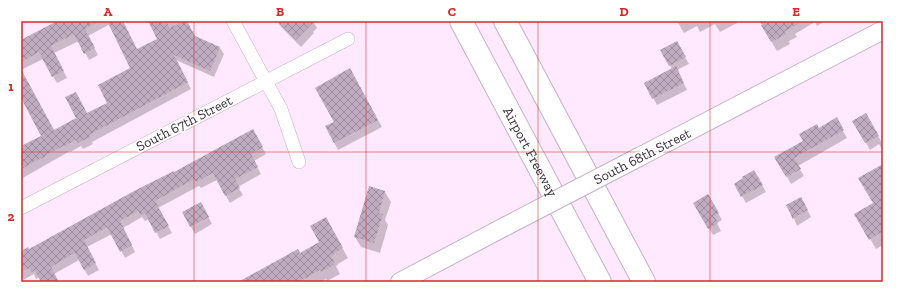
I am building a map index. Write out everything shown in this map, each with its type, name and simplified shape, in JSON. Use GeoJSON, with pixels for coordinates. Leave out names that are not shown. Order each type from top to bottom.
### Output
{"type":"FeatureCollection","features":[{"type":"Feature","properties":{"kind":"highway","name":"Airport Freeway"},"geometry":{"type":"LineString","coordinates":[[461,21],[600,282]]}},
{"type":"Feature","properties":{"kind":"highway"},"geometry":{"type":"LineString","coordinates":[[505,21],[644,282]]}},
{"type":"Feature","properties":{"kind":"street"},"geometry":{"type":"LineString","coordinates":[[233,21],[281,109],[299,162]]}},
{"type":"Feature","properties":{"kind":"street","name":"South 68th Street"},"geometry":{"type":"LineString","coordinates":[[400,282],[883,30]]}},
{"type":"Feature","properties":{"kind":"street","name":"South 67th Street"},"geometry":{"type":"LineString","coordinates":[[21,208],[348,39]]}},
{"type":"Feature","properties":{"kind":"building"},"geometry":{"type":"Polygon","coordinates":[[[57,21],[100,21],[85,29],[95,48],[84,54],[74,34],[51,46],[64,71],[52,77],[39,52],[21,62],[21,40],[57,21]]]}},
{"type":"Feature","properties":{"kind":"building"},"geometry":{"type":"Polygon","coordinates":[[[107,21],[123,21],[137,49],[157,39],[148,21],[166,21],[170,28],[183,21],[187,21],[195,36],[220,47],[210,71],[174,55],[188,82],[89,135],[90,137],[78,143],[76,140],[66,146],[65,145],[21,169],[21,146],[41,136],[21,98],[21,69],[54,130],[76,118],[65,97],[76,92],[87,113],[107,103],[98,85],[130,68],[107,21]]]}},
{"type":"Feature","properties":{"kind":"building"},"geometry":{"type":"Polygon","coordinates":[[[277,21],[315,21],[296,40],[277,21]]]}},
{"type":"Feature","properties":{"kind":"building"},"geometry":{"type":"Polygon","coordinates":[[[759,21],[803,21],[784,32],[786,34],[771,42],[759,21]]]}},
{"type":"Feature","properties":{"kind":"building"},"geometry":{"type":"Polygon","coordinates":[[[677,41],[686,57],[669,66],[660,50],[677,41]]]}},
{"type":"Feature","properties":{"kind":"building"},"geometry":{"type":"Polygon","coordinates":[[[676,66],[684,83],[652,99],[644,83],[676,66]]]}},
{"type":"Feature","properties":{"kind":"building"},"geometry":{"type":"Polygon","coordinates":[[[350,68],[378,120],[334,143],[325,126],[334,122],[315,88],[350,68]]]}},
{"type":"Feature","properties":{"kind":"building"},"geometry":{"type":"Polygon","coordinates":[[[866,113],[879,136],[865,143],[852,121],[866,113]]]}},
{"type":"Feature","properties":{"kind":"building"},"geometry":{"type":"Polygon","coordinates":[[[837,117],[844,130],[794,158],[801,169],[786,177],[774,157],[803,141],[799,134],[817,124],[819,128],[837,117]]]}},
{"type":"Feature","properties":{"kind":"building"},"geometry":{"type":"Polygon","coordinates":[[[253,129],[263,147],[251,154],[258,167],[235,179],[240,188],[225,196],[213,173],[196,182],[194,179],[155,201],[169,226],[155,233],[145,213],[140,215],[138,211],[120,221],[132,245],[120,252],[107,227],[84,240],[96,263],[84,270],[75,253],[51,267],[59,282],[41,282],[35,271],[32,272],[29,268],[21,272],[21,251],[28,247],[29,249],[136,190],[174,172],[253,129]]]}},
{"type":"Feature","properties":{"kind":"building"},"geometry":{"type":"Polygon","coordinates":[[[883,164],[883,231],[869,240],[854,214],[873,203],[858,178],[883,164]]]}},
{"type":"Feature","properties":{"kind":"building"},"geometry":{"type":"Polygon","coordinates":[[[754,170],[763,185],[741,197],[734,184],[754,170]]]}},
{"type":"Feature","properties":{"kind":"building"},"geometry":{"type":"Polygon","coordinates":[[[369,186],[385,191],[379,213],[383,214],[374,243],[354,237],[369,186]]]}},
{"type":"Feature","properties":{"kind":"building"},"geometry":{"type":"Polygon","coordinates":[[[708,194],[719,213],[714,216],[718,223],[708,229],[693,203],[708,194]]]}},
{"type":"Feature","properties":{"kind":"building"},"geometry":{"type":"Polygon","coordinates":[[[801,197],[808,210],[792,219],[786,205],[801,197]]]}},
{"type":"Feature","properties":{"kind":"building"},"geometry":{"type":"Polygon","coordinates":[[[201,202],[209,217],[190,227],[182,212],[201,202]]]}},
{"type":"Feature","properties":{"kind":"building"},"geometry":{"type":"Polygon","coordinates":[[[326,217],[343,248],[331,256],[335,264],[321,272],[320,270],[299,282],[238,282],[298,249],[300,253],[319,242],[310,226],[326,217]]]}}]}
